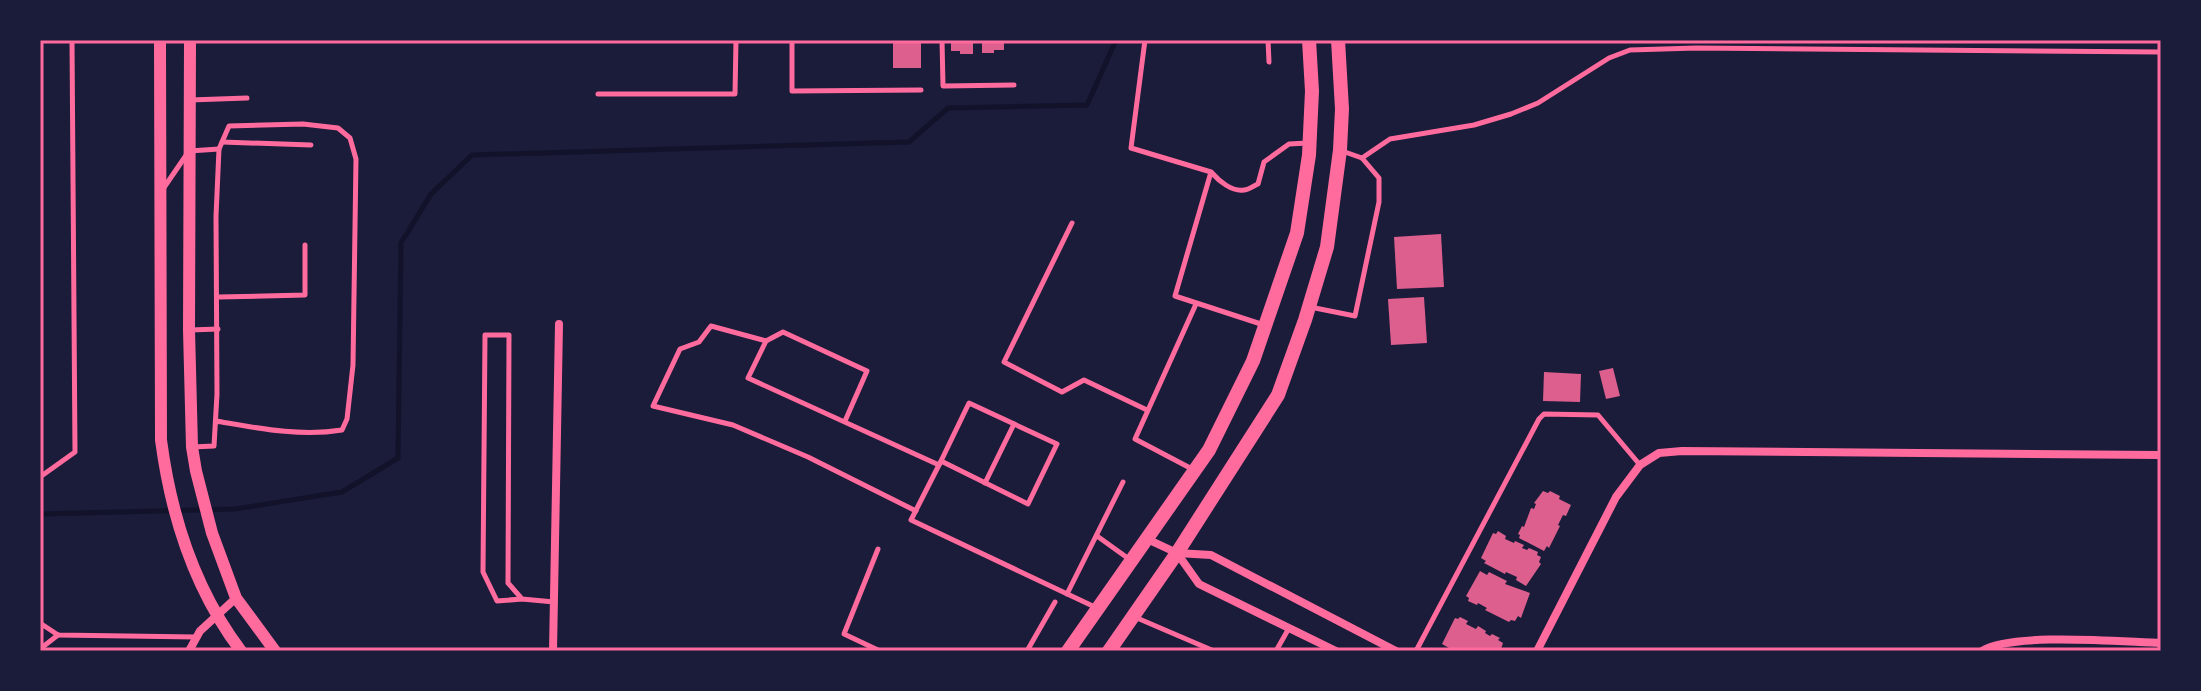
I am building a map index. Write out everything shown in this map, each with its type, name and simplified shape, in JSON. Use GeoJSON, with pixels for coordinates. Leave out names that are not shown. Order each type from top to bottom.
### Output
{"type":"FeatureCollection","features":[{"type":"Feature","properties":{"kind":"main road"},"geometry":{"type":"LineString","coordinates":[[1068,651],[1209,450],[1253,361],[1297,233],[1309,143],[1312,91],[1309,40]]}},
{"type":"Feature","properties":{"kind":"main road"},"geometry":{"type":"LineString","coordinates":[[1109,651],[1177,553],[1278,395],[1327,247],[1340,150],[1342,109],[1338,40]]}},
{"type":"Feature","properties":{"kind":"street"},"geometry":{"type":"LineString","coordinates":[[160,40],[159,387],[166,480],[182,539],[199,582],[216,616],[241,651]]}},
{"type":"Feature","properties":{"kind":"street"},"geometry":{"type":"LineString","coordinates":[[190,40],[189,330],[192,447],[212,533],[236,598],[275,651]]}},
{"type":"Feature","properties":{"kind":"street"},"geometry":{"type":"LineString","coordinates":[[553,651],[559,324]]}},
{"type":"Feature","properties":{"kind":"street"},"geometry":{"type":"LineString","coordinates":[[1537,651],[1616,497],[1640,465],[1659,453],[2161,455]]}},
{"type":"Feature","properties":{"kind":"street"},"geometry":{"type":"LineString","coordinates":[[1147,539],[1177,553],[1211,555],[1396,651]]}},
{"type":"Feature","properties":{"kind":"street"},"geometry":{"type":"LineString","coordinates":[[1177,553],[1199,584],[1333,650]]}},
{"type":"Feature","properties":{"kind":"street"},"geometry":{"type":"LineString","coordinates":[[189,651],[200,631],[236,598]]}},
{"type":"Feature","properties":{"kind":"street"},"geometry":{"type":"LineString","coordinates":[[1982,651],[1990,646],[2024,640],[2161,643]]}},
{"type":"Feature","properties":{"kind":"lane"},"geometry":{"type":"LineString","coordinates":[[40,477],[75,452],[72,40]]}},
{"type":"Feature","properties":{"kind":"lane"},"geometry":{"type":"LineString","coordinates":[[598,94],[735,94],[736,40]]}},
{"type":"Feature","properties":{"kind":"lane"},"geometry":{"type":"LineString","coordinates":[[792,40],[792,91],[921,90]]}},
{"type":"Feature","properties":{"kind":"lane"},"geometry":{"type":"LineString","coordinates":[[942,40],[943,86],[1014,85]]}},
{"type":"Feature","properties":{"kind":"lane"},"geometry":{"type":"LineString","coordinates":[[1145,40],[1131,148],[1211,172],[1220,182],[1244,191],[1258,184],[1264,162],[1289,144],[1309,143]]}},
{"type":"Feature","properties":{"kind":"lane"},"geometry":{"type":"LineString","coordinates":[[1268,40],[1269,62]]}},
{"type":"Feature","properties":{"kind":"lane"},"geometry":{"type":"LineString","coordinates":[[1630,40],[1630,50]]}},
{"type":"Feature","properties":{"kind":"lane"},"geometry":{"type":"LineString","coordinates":[[1362,158],[1390,139],[1474,125],[1511,114],[1538,103],[1609,58],[1630,50],[2161,52]]}},
{"type":"Feature","properties":{"kind":"lane"},"geometry":{"type":"LineString","coordinates":[[189,100],[247,98]]}},
{"type":"Feature","properties":{"kind":"lane"},"geometry":{"type":"LineString","coordinates":[[192,447],[214,446],[219,149],[229,126],[303,124],[338,128],[350,138],[356,159],[353,365],[347,419],[342,430],[320,434],[216,421]]}},
{"type":"Feature","properties":{"kind":"lane"},"geometry":{"type":"LineString","coordinates":[[222,142],[311,145]]}},
{"type":"Feature","properties":{"kind":"lane"},"geometry":{"type":"LineString","coordinates":[[160,194],[189,151],[219,149]]}},
{"type":"Feature","properties":{"kind":"lane"},"geometry":{"type":"LineString","coordinates":[[1309,307],[1355,316],[1379,202],[1379,178],[1362,158],[1340,150]]}},
{"type":"Feature","properties":{"kind":"lane"},"geometry":{"type":"LineString","coordinates":[[1211,172],[1175,296],[1265,325]]}},
{"type":"Feature","properties":{"kind":"lane"},"geometry":{"type":"LineString","coordinates":[[1072,223],[1004,362],[1062,392],[1084,380],[1147,410]]}},
{"type":"Feature","properties":{"kind":"lane"},"geometry":{"type":"LineString","coordinates":[[218,297],[305,295],[305,245]]}},
{"type":"Feature","properties":{"kind":"lane"},"geometry":{"type":"LineString","coordinates":[[1195,471],[1135,439],[1196,304]]}},
{"type":"Feature","properties":{"kind":"lane"},"geometry":{"type":"LineString","coordinates":[[766,341],[711,326],[699,342],[680,349],[653,406],[733,425],[916,511]]}},
{"type":"Feature","properties":{"kind":"lane"},"geometry":{"type":"LineString","coordinates":[[189,330],[218,329]]}},
{"type":"Feature","properties":{"kind":"lane"},"geometry":{"type":"LineString","coordinates":[[845,421],[867,371],[783,332],[766,341],[748,378],[845,421],[940,463],[985,483],[1028,504],[1057,444],[969,403],[940,463],[911,520],[1098,609]]}},
{"type":"Feature","properties":{"kind":"lane"},"geometry":{"type":"LineString","coordinates":[[522,599],[508,583],[509,335],[485,335],[483,572],[497,601],[522,599],[555,602]]}},
{"type":"Feature","properties":{"kind":"lane"},"geometry":{"type":"LineString","coordinates":[[1416,651],[1544,414],[1598,415],[1640,465]]}},
{"type":"Feature","properties":{"kind":"lane"},"geometry":{"type":"LineString","coordinates":[[985,483],[1014,424]]}},
{"type":"Feature","properties":{"kind":"lane"},"geometry":{"type":"LineString","coordinates":[[1067,594],[1123,482]]}},
{"type":"Feature","properties":{"kind":"lane"},"geometry":{"type":"LineString","coordinates":[[1097,536],[1132,561]]}},
{"type":"Feature","properties":{"kind":"lane"},"geometry":{"type":"LineString","coordinates":[[878,549],[844,634],[880,651]]}},
{"type":"Feature","properties":{"kind":"lane"},"geometry":{"type":"LineString","coordinates":[[1027,651],[1055,602]]}},
{"type":"Feature","properties":{"kind":"lane"},"geometry":{"type":"LineString","coordinates":[[1132,616],[1214,651]]}},
{"type":"Feature","properties":{"kind":"lane"},"geometry":{"type":"LineString","coordinates":[[40,623],[58,635],[196,637]]}},
{"type":"Feature","properties":{"kind":"lane"},"geometry":{"type":"LineString","coordinates":[[1276,651],[1289,628]]}},
{"type":"Feature","properties":{"kind":"lane"},"geometry":{"type":"LineString","coordinates":[[40,649],[58,635]]}},
{"type":"Feature","properties":{"kind":"building"},"geometry":{"type":"Polygon","coordinates":[[[893,40],[921,40],[921,68],[893,68],[893,40]]]}},
{"type":"Feature","properties":{"kind":"building"},"geometry":{"type":"Polygon","coordinates":[[[951,40],[973,40],[973,54],[951,51],[951,40]]]}},
{"type":"Feature","properties":{"kind":"building"},"geometry":{"type":"Polygon","coordinates":[[[982,40],[1004,40],[1004,50],[982,53],[982,40]]]}},
{"type":"Feature","properties":{"kind":"building"},"geometry":{"type":"Polygon","coordinates":[[[1441,234],[1444,287],[1397,289],[1394,237],[1441,234]]]}},
{"type":"Feature","properties":{"kind":"building"},"geometry":{"type":"Polygon","coordinates":[[[1424,297],[1427,343],[1391,345],[1388,299],[1424,297]]]}},
{"type":"Feature","properties":{"kind":"building"},"geometry":{"type":"Polygon","coordinates":[[[1613,368],[1620,396],[1606,399],[1599,371],[1613,368]]]}},
{"type":"Feature","properties":{"kind":"building"},"geometry":{"type":"Polygon","coordinates":[[[1544,372],[1581,374],[1580,402],[1543,401],[1544,372]]]}},
{"type":"Feature","properties":{"kind":"building"},"geometry":{"type":"Polygon","coordinates":[[[1543,491],[1560,496],[1559,499],[1571,505],[1566,516],[1563,515],[1549,548],[1547,546],[1544,551],[1519,538],[1518,534],[1543,491]]]}},
{"type":"Feature","properties":{"kind":"building"},"geometry":{"type":"Polygon","coordinates":[[[1498,531],[1506,536],[1505,539],[1538,552],[1537,555],[1541,557],[1541,564],[1526,586],[1516,580],[1517,577],[1484,563],[1486,561],[1481,558],[1493,533],[1498,531]]]}},
{"type":"Feature","properties":{"kind":"building"},"geometry":{"type":"Polygon","coordinates":[[[1480,571],[1487,575],[1489,572],[1507,581],[1505,584],[1530,593],[1521,618],[1518,616],[1515,621],[1509,622],[1478,603],[1468,601],[1466,596],[1480,571]]]}},
{"type":"Feature","properties":{"kind":"building"},"geometry":{"type":"Polygon","coordinates":[[[1455,618],[1468,621],[1466,624],[1476,629],[1478,626],[1490,636],[1500,638],[1498,640],[1503,643],[1501,649],[1506,651],[1447,651],[1449,648],[1442,644],[1455,618]]]}},
{"type":"Feature","properties":{"kind":"waterway"},"geometry":{"type":"LineString","coordinates":[[40,514],[235,509],[342,492],[398,458],[401,243],[431,194],[472,155],[909,142],[948,108],[1087,105],[1116,40]]}}]}
